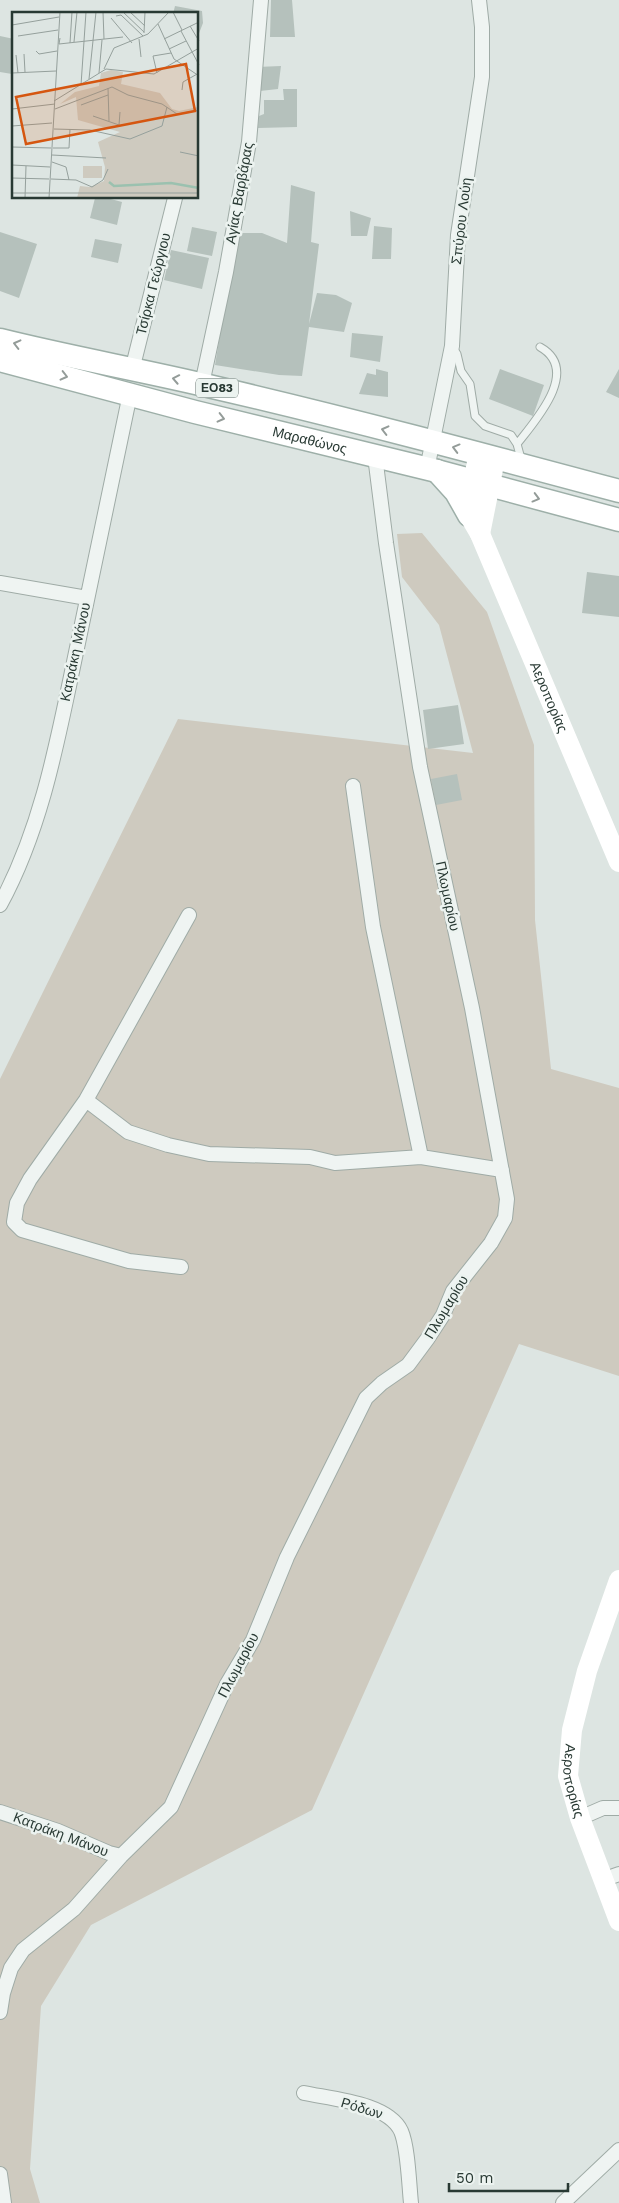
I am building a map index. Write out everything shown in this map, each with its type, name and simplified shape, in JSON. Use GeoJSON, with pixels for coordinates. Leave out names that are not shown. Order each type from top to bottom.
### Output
{"type":"FeatureCollection","features":[{"type":"Feature","properties":{"kind":"main road","name":"Μαραθώνος"},"geometry":{"type":"LineString","coordinates":[[0,340],[202,384],[619,491]]}},
{"type":"Feature","properties":{"kind":"main road","name":"Μαραθώνος"},"geometry":{"type":"LineString","coordinates":[[0,360],[432,470],[619,520]]}},
{"type":"Feature","properties":{"kind":"main road"},"geometry":{"type":"LineString","coordinates":[[432,470],[456,492],[475,524]]}},
{"type":"Feature","properties":{"kind":"street","name":"Αγίας Βαρβάρας"},"geometry":{"type":"LineString","coordinates":[[202,384],[226,272],[248,142],[261,0]]}},
{"type":"Feature","properties":{"kind":"street","name":"Σπύρου Λούη"},"geometry":{"type":"LineString","coordinates":[[432,470],[432,442],[452,346],[457,250],[482,77],[482,27],[479,0]]}},
{"type":"Feature","properties":{"kind":"street","name":"Τσίρκα Γεώργιου"},"geometry":{"type":"LineString","coordinates":[[132,370],[174,199]]}},
{"type":"Feature","properties":{"kind":"street","name":"Κατράκη Μάνου"},"geometry":{"type":"LineString","coordinates":[[0,905],[29,842],[40,810],[69,684],[130,394]]}},
{"type":"Feature","properties":{"kind":"street","name":"Πλωμαρίου"},"geometry":{"type":"LineString","coordinates":[[0,2012],[3,1993],[11,1968],[23,1950],[74,1909],[121,1856],[171,1807],[227,1684],[253,1640],[287,1558],[366,1398],[382,1383],[408,1365],[442,1314],[453,1291],[491,1243],[505,1218],[507,1199],[472,1008],[420,767],[386,544],[375,456]]}},
{"type":"Feature","properties":{"kind":"street"},"geometry":{"type":"LineString","coordinates":[[475,524],[487,457]]}},
{"type":"Feature","properties":{"kind":"street","name":"Αεροπορίας"},"geometry":{"type":"LineString","coordinates":[[475,524],[613,837],[619,862]]}},
{"type":"Feature","properties":{"kind":"street"},"geometry":{"type":"LineString","coordinates":[[0,583],[87,598]]}},
{"type":"Feature","properties":{"kind":"street"},"geometry":{"type":"LineString","coordinates":[[353,786],[373,927],[420,1157]]}},
{"type":"Feature","properties":{"kind":"street"},"geometry":{"type":"LineString","coordinates":[[181,1267],[129,1261],[22,1230],[14,1222],[17,1203],[30,1179],[86,1100],[189,915]]}},
{"type":"Feature","properties":{"kind":"street"},"geometry":{"type":"LineString","coordinates":[[86,1100],[128,1132],[168,1145],[209,1154],[310,1156],[335,1163],[420,1157],[502,1170]]}},
{"type":"Feature","properties":{"kind":"street","name":"Αεροπορίας"},"geometry":{"type":"LineString","coordinates":[[619,1580],[587,1670],[572,1730],[568,1776],[580,1818],[611,1877],[619,1921]]}},
{"type":"Feature","properties":{"kind":"street"},"geometry":{"type":"LineString","coordinates":[[580,1818],[603,1808],[619,1808]]}},
{"type":"Feature","properties":{"kind":"street","name":"Κατράκη Μάνου"},"geometry":{"type":"LineString","coordinates":[[0,1812],[58,1831],[109,1853],[121,1856]]}},
{"type":"Feature","properties":{"kind":"street","name":"Ρόδων"},"geometry":{"type":"LineString","coordinates":[[304,2093],[376,2109],[392,2118],[401,2131],[412,2203]]}},
{"type":"Feature","properties":{"kind":"street"},"geometry":{"type":"LineString","coordinates":[[563,2203],[619,2150]]}},
{"type":"Feature","properties":{"kind":"street"},"geometry":{"type":"LineString","coordinates":[[0,2174],[4,2203]]}},
{"type":"Feature","properties":{"kind":"lane"},"geometry":{"type":"LineString","coordinates":[[452,346],[457,354],[461,371],[470,384],[476,416],[485,426],[511,436],[517,444],[520,455],[529,467]]}},
{"type":"Feature","properties":{"kind":"lane"},"geometry":{"type":"LineString","coordinates":[[517,444],[537,419],[550,396],[557,378],[554,358],[540,347]]}},
{"type":"Feature","properties":{"kind":"shaded area"},"geometry":{"type":"Polygon","coordinates":[[[422,533],[487,612],[534,745],[535,920],[551,1069],[619,1088],[619,1376],[519,1344],[312,1810],[91,1925],[41,2006],[30,2169],[40,2203],[0,2203],[0,1079],[178,719],[473,753],[439,625],[402,577],[397,534],[422,533]]]}},
{"type":"Feature","properties":{"kind":"building"},"geometry":{"type":"Polygon","coordinates":[[[271,0],[292,0],[295,37],[270,37],[271,0]]]}},
{"type":"Feature","properties":{"kind":"building"},"geometry":{"type":"Polygon","coordinates":[[[175,6],[202,11],[203,23],[199,33],[199,12],[174,12],[175,6]]]}},
{"type":"Feature","properties":{"kind":"building"},"geometry":{"type":"Polygon","coordinates":[[[0,36],[12,39],[12,74],[0,72],[0,36]]]}},
{"type":"Feature","properties":{"kind":"building"},"geometry":{"type":"Polygon","coordinates":[[[281,66],[278,89],[260,91],[257,67],[281,66]]]}},
{"type":"Feature","properties":{"kind":"building"},"geometry":{"type":"Polygon","coordinates":[[[283,89],[297,89],[297,127],[258,128],[259,116],[264,114],[264,100],[284,100],[283,89]]]}},
{"type":"Feature","properties":{"kind":"building"},"geometry":{"type":"Polygon","coordinates":[[[291,185],[315,192],[311,242],[319,244],[309,324],[317,293],[336,295],[352,303],[344,332],[309,327],[302,376],[279,375],[215,365],[237,233],[262,233],[287,243],[291,185]]]}},
{"type":"Feature","properties":{"kind":"building"},"geometry":{"type":"Polygon","coordinates":[[[95,199],[111,199],[122,202],[117,225],[90,218],[95,199]]]}},
{"type":"Feature","properties":{"kind":"building"},"geometry":{"type":"Polygon","coordinates":[[[350,211],[371,218],[367,236],[351,236],[350,211]]]}},
{"type":"Feature","properties":{"kind":"building"},"geometry":{"type":"Polygon","coordinates":[[[374,226],[392,228],[391,259],[372,259],[374,226]]]}},
{"type":"Feature","properties":{"kind":"building"},"geometry":{"type":"Polygon","coordinates":[[[192,227],[217,232],[212,256],[187,251],[192,227]]]}},
{"type":"Feature","properties":{"kind":"building"},"geometry":{"type":"Polygon","coordinates":[[[0,232],[37,244],[19,298],[0,291],[0,232]]]}},
{"type":"Feature","properties":{"kind":"building"},"geometry":{"type":"Polygon","coordinates":[[[95,239],[122,244],[118,263],[91,257],[95,239]]]}},
{"type":"Feature","properties":{"kind":"building"},"geometry":{"type":"Polygon","coordinates":[[[171,250],[209,258],[202,289],[164,280],[171,250]]]}},
{"type":"Feature","properties":{"kind":"building"},"geometry":{"type":"Polygon","coordinates":[[[352,333],[383,336],[380,362],[350,357],[352,333]]]}},
{"type":"Feature","properties":{"kind":"building"},"geometry":{"type":"Polygon","coordinates":[[[376,369],[388,372],[388,397],[359,394],[367,373],[376,375],[376,369]]]}},
{"type":"Feature","properties":{"kind":"building"},"geometry":{"type":"Polygon","coordinates":[[[500,369],[544,385],[533,416],[489,399],[500,369]]]}},
{"type":"Feature","properties":{"kind":"building"},"geometry":{"type":"Polygon","coordinates":[[[619,369],[619,398],[606,392],[619,369]]]}},
{"type":"Feature","properties":{"kind":"building"},"geometry":{"type":"Polygon","coordinates":[[[587,572],[619,576],[619,617],[582,613],[587,572]]]}},
{"type":"Feature","properties":{"kind":"building"},"geometry":{"type":"Polygon","coordinates":[[[458,705],[464,744],[428,749],[423,710],[458,705]]]}},
{"type":"Feature","properties":{"kind":"building"},"geometry":{"type":"Polygon","coordinates":[[[457,774],[462,800],[436,805],[431,779],[457,774]]]}}]}
